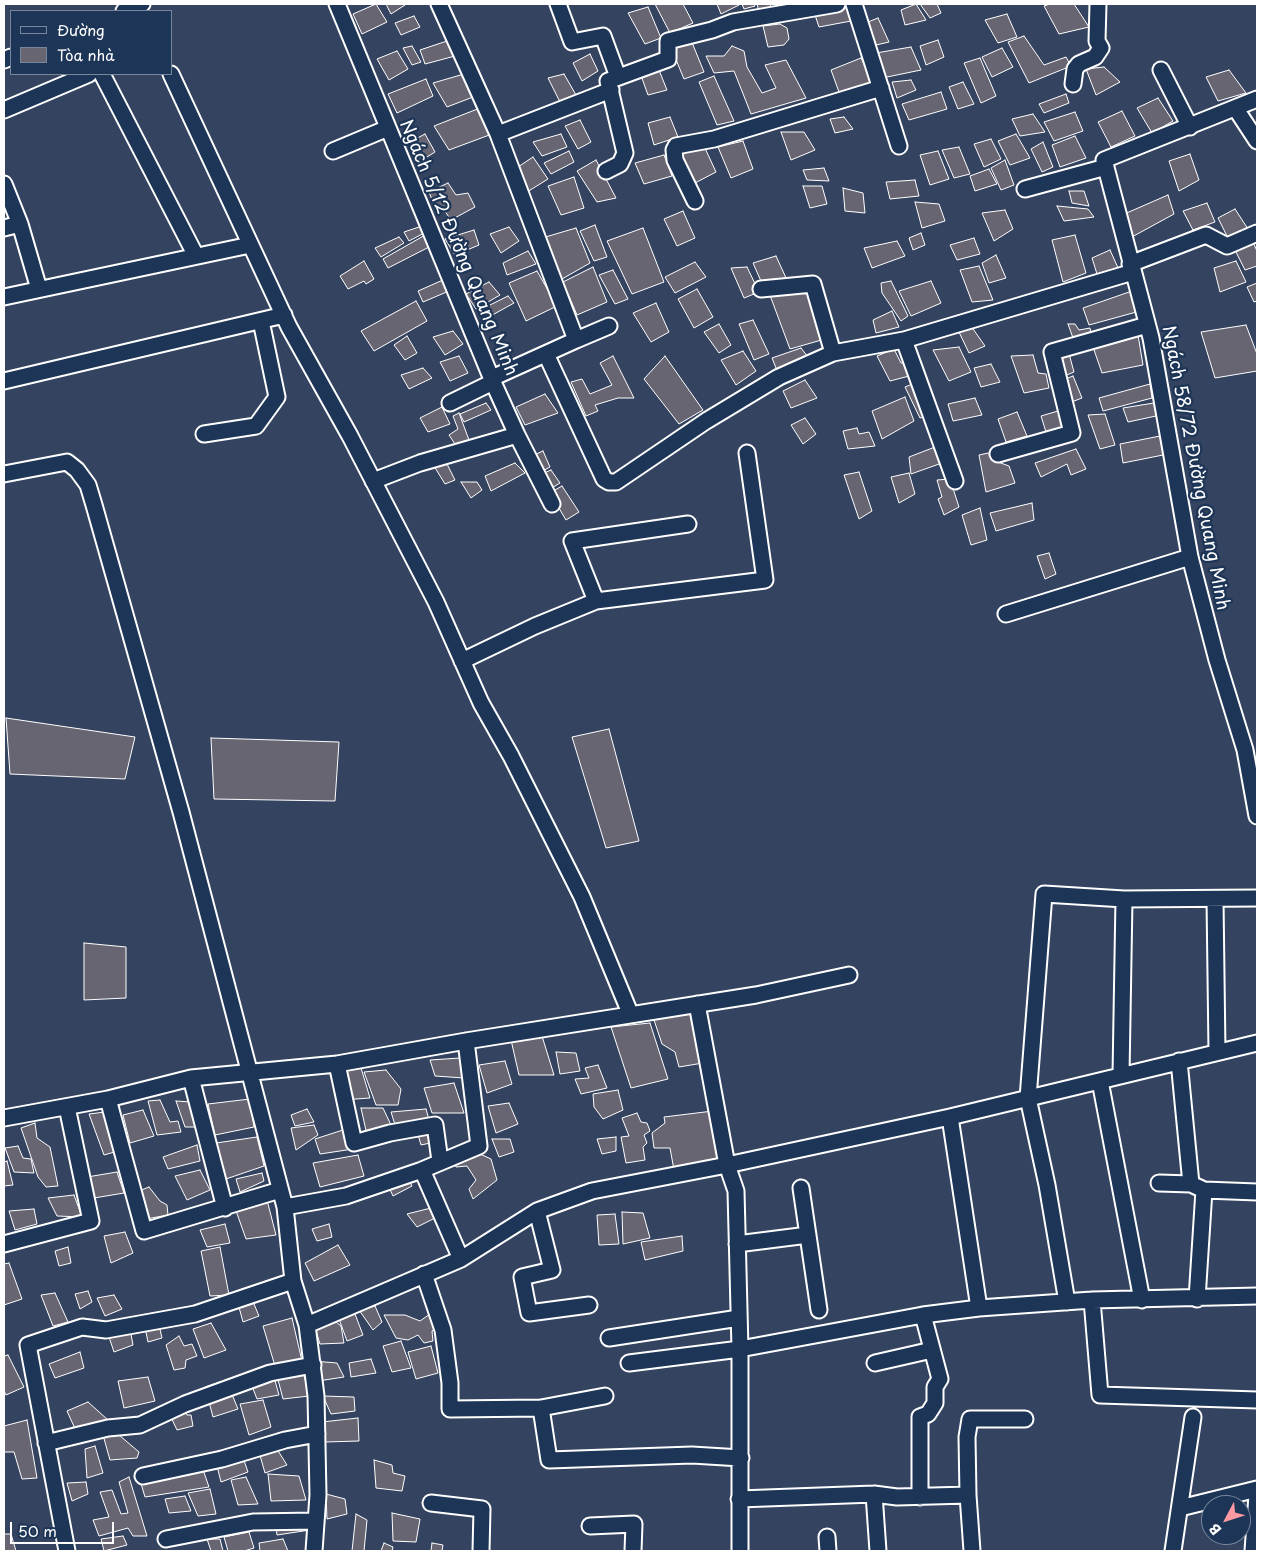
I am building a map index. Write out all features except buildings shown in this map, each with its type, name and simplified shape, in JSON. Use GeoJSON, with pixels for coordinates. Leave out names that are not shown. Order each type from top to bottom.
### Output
{"type":"FeatureCollection","features":[{"type":"Feature","properties":{"kind":"street","name":"Ngách 5/12 Đường Quang Minh"},"geometry":{"type":"LineString","coordinates":[[337,4],[493,380],[517,435],[552,504]]}},
{"type":"Feature","properties":{"kind":"street"},"geometry":{"type":"LineString","coordinates":[[439,4],[498,134],[576,340]]}},
{"type":"Feature","properties":{"kind":"street"},"geometry":{"type":"LineString","coordinates":[[558,4],[572,42],[603,36],[614,84],[626,153],[620,164],[606,171]]}},
{"type":"Feature","properties":{"kind":"street"},"geometry":{"type":"LineString","coordinates":[[498,134],[668,59],[668,41],[712,30],[733,22],[837,4]]}},
{"type":"Feature","properties":{"kind":"street"},"geometry":{"type":"LineString","coordinates":[[854,4],[899,146]]}},
{"type":"Feature","properties":{"kind":"street"},"geometry":{"type":"LineString","coordinates":[[1072,84],[1078,64],[1094,57],[1101,48],[1097,41],[1098,4]]}},
{"type":"Feature","properties":{"kind":"street"},"geometry":{"type":"LineString","coordinates":[[128,10],[141,7]]}},
{"type":"Feature","properties":{"kind":"street"},"geometry":{"type":"LineString","coordinates":[[1161,70],[1190,126]]}},
{"type":"Feature","properties":{"kind":"street"},"geometry":{"type":"LineString","coordinates":[[4,110],[87,75]]}},
{"type":"Feature","properties":{"kind":"street"},"geometry":{"type":"LineString","coordinates":[[103,75],[196,256]]}},
{"type":"Feature","properties":{"kind":"street"},"geometry":{"type":"LineString","coordinates":[[171,75],[284,315],[436,602],[481,703],[511,756],[582,897],[630,1013]]}},
{"type":"Feature","properties":{"kind":"street"},"geometry":{"type":"LineString","coordinates":[[695,201],[675,160],[674,150],[676,146],[714,139],[881,88]]}},
{"type":"Feature","properties":{"kind":"street"},"geometry":{"type":"LineString","coordinates":[[1025,189],[1106,167],[1104,160],[1257,99]]}},
{"type":"Feature","properties":{"kind":"street"},"geometry":{"type":"LineString","coordinates":[[1236,108],[1257,141]]}},
{"type":"Feature","properties":{"kind":"street"},"geometry":{"type":"LineString","coordinates":[[333,151],[388,128]]}},
{"type":"Feature","properties":{"kind":"street","name":"Ngách 58/72 Đường Quang Minh"},"geometry":{"type":"LineString","coordinates":[[1106,167],[1147,325],[1190,557],[1217,660],[1245,750],[1257,816]]}},
{"type":"Feature","properties":{"kind":"street"},"geometry":{"type":"LineString","coordinates":[[4,184],[20,224],[39,289]]}},
{"type":"Feature","properties":{"kind":"street"},"geometry":{"type":"LineString","coordinates":[[4,228],[20,224]]}},
{"type":"Feature","properties":{"kind":"street"},"geometry":{"type":"LineString","coordinates":[[546,354],[604,479],[609,482],[616,482],[706,421],[779,378],[833,353],[904,340],[1132,268],[1206,235],[1227,246],[1257,233]]}},
{"type":"Feature","properties":{"kind":"street"},"geometry":{"type":"LineString","coordinates":[[4,297],[250,245]]}},
{"type":"Feature","properties":{"kind":"street"},"geometry":{"type":"LineString","coordinates":[[761,289],[813,284],[833,353]]}},
{"type":"Feature","properties":{"kind":"street"},"geometry":{"type":"LineString","coordinates":[[4,381],[284,315]]}},
{"type":"Feature","properties":{"kind":"street"},"geometry":{"type":"LineString","coordinates":[[204,434],[256,426],[277,397],[261,321]]}},
{"type":"Feature","properties":{"kind":"street"},"geometry":{"type":"LineString","coordinates":[[998,454],[1072,433],[1052,352],[1147,325]]}},
{"type":"Feature","properties":{"kind":"street"},"geometry":{"type":"LineString","coordinates":[[450,403],[546,354],[609,326]]}},
{"type":"Feature","properties":{"kind":"street"},"geometry":{"type":"LineString","coordinates":[[904,340],[955,480]]}},
{"type":"Feature","properties":{"kind":"street"},"geometry":{"type":"LineString","coordinates":[[373,481],[420,463],[517,435]]}},
{"type":"Feature","properties":{"kind":"street"},"geometry":{"type":"LineString","coordinates":[[462,661],[535,626],[596,601],[764,580],[747,453]]}},
{"type":"Feature","properties":{"kind":"street"},"geometry":{"type":"LineString","coordinates":[[4,474],[67,462],[77,470],[88,485],[186,830],[248,1072],[286,1207],[293,1281],[307,1325],[316,1396],[318,1495],[314,1551]]}},
{"type":"Feature","properties":{"kind":"street"},"geometry":{"type":"LineString","coordinates":[[596,601],[572,541],[688,524]]}},
{"type":"Feature","properties":{"kind":"street"},"geometry":{"type":"LineString","coordinates":[[1006,614],[1190,557]]}},
{"type":"Feature","properties":{"kind":"street"},"geometry":{"type":"LineString","coordinates":[[1067,1302],[1047,1185],[1028,1098],[1044,894],[1124,899],[1257,898]]}},
{"type":"Feature","properties":{"kind":"street"},"geometry":{"type":"LineString","coordinates":[[1121,1075],[1124,899]]}},
{"type":"Feature","properties":{"kind":"street"},"geometry":{"type":"LineString","coordinates":[[1215,899],[1217,1052]]}},
{"type":"Feature","properties":{"kind":"street"},"geometry":{"type":"LineString","coordinates":[[4,1118],[108,1099],[191,1078],[248,1072],[266,1073],[337,1064],[630,1013],[756,995],[850,975]]}},
{"type":"Feature","properties":{"kind":"street"},"geometry":{"type":"LineString","coordinates":[[697,1004],[727,1165],[736,1191],[740,1350],[740,1551]]}},
{"type":"Feature","properties":{"kind":"street"},"geometry":{"type":"LineString","coordinates":[[286,1207],[346,1196],[422,1170],[479,1146],[466,1041]]}},
{"type":"Feature","properties":{"kind":"street"},"geometry":{"type":"LineString","coordinates":[[307,1325],[461,1259],[536,1211],[592,1191],[727,1165],[950,1117],[1257,1043]]}},
{"type":"Feature","properties":{"kind":"street"},"geometry":{"type":"LineString","coordinates":[[1179,1061],[1197,1187],[1197,1299]]}},
{"type":"Feature","properties":{"kind":"street"},"geometry":{"type":"LineString","coordinates":[[337,1064],[354,1143],[390,1133],[435,1125],[440,1161]]}},
{"type":"Feature","properties":{"kind":"street"},"geometry":{"type":"LineString","coordinates":[[191,1078],[225,1208]]}},
{"type":"Feature","properties":{"kind":"street"},"geometry":{"type":"LineString","coordinates":[[1100,1081],[1142,1300]]}},
{"type":"Feature","properties":{"kind":"street"},"geometry":{"type":"LineString","coordinates":[[108,1099],[144,1231],[280,1190]]}},
{"type":"Feature","properties":{"kind":"street"},"geometry":{"type":"LineString","coordinates":[[4,1244],[91,1221],[67,1107]]}},
{"type":"Feature","properties":{"kind":"street"},"geometry":{"type":"LineString","coordinates":[[950,1117],[979,1308]]}},
{"type":"Feature","properties":{"kind":"street"},"geometry":{"type":"LineString","coordinates":[[422,1170],[461,1259]]}},
{"type":"Feature","properties":{"kind":"street"},"geometry":{"type":"LineString","coordinates":[[1159,1183],[1257,1192]]}},
{"type":"Feature","properties":{"kind":"street"},"geometry":{"type":"LineString","coordinates":[[801,1188],[819,1310]]}},
{"type":"Feature","properties":{"kind":"street"},"geometry":{"type":"LineString","coordinates":[[536,1211],[552,1270],[522,1277],[529,1314],[589,1305]]}},
{"type":"Feature","properties":{"kind":"street"},"geometry":{"type":"LineString","coordinates":[[737,1244],[808,1235]]}},
{"type":"Feature","properties":{"kind":"street"},"geometry":{"type":"LineString","coordinates":[[424,1274],[443,1330],[450,1383],[450,1410],[541,1408],[605,1396]]}},
{"type":"Feature","properties":{"kind":"street"},"geometry":{"type":"LineString","coordinates":[[67,1551],[28,1345],[82,1327],[106,1330],[195,1314],[293,1281]]}},
{"type":"Feature","properties":{"kind":"street"},"geometry":{"type":"LineString","coordinates":[[629,1363],[740,1350],[923,1315],[979,1308],[1092,1300],[1197,1299],[1257,1296]]}},
{"type":"Feature","properties":{"kind":"street"},"geometry":{"type":"LineString","coordinates":[[1092,1300],[1100,1395],[1257,1400]]}},
{"type":"Feature","properties":{"kind":"street"},"geometry":{"type":"LineString","coordinates":[[920,1497],[920,1417],[928,1414],[935,1403],[935,1387],[940,1379],[923,1315]]}},
{"type":"Feature","properties":{"kind":"street"},"geometry":{"type":"LineString","coordinates":[[609,1338],[739,1318]]}},
{"type":"Feature","properties":{"kind":"street"},"geometry":{"type":"LineString","coordinates":[[875,1363],[932,1350]]}},
{"type":"Feature","properties":{"kind":"street"},"geometry":{"type":"LineString","coordinates":[[46,1443],[108,1428],[140,1425],[223,1389],[270,1373],[312,1365]]}},
{"type":"Feature","properties":{"kind":"street"},"geometry":{"type":"LineString","coordinates":[[541,1408],[549,1460],[692,1455],[741,1458]]}},
{"type":"Feature","properties":{"kind":"street"},"geometry":{"type":"LineString","coordinates":[[1173,1551],[1193,1417]]}},
{"type":"Feature","properties":{"kind":"street"},"geometry":{"type":"LineString","coordinates":[[972,1551],[968,1495],[967,1437],[970,1419],[1026,1419]]}},
{"type":"Feature","properties":{"kind":"street"},"geometry":{"type":"LineString","coordinates":[[143,1476],[222,1459],[266,1445],[317,1434]]}},
{"type":"Feature","properties":{"kind":"street"},"geometry":{"type":"LineString","coordinates":[[1180,1508],[1257,1489]]}},
{"type":"Feature","properties":{"kind":"street"},"geometry":{"type":"LineString","coordinates":[[739,1499],[874,1494],[898,1497],[968,1495]]}},
{"type":"Feature","properties":{"kind":"street"},"geometry":{"type":"LineString","coordinates":[[874,1494],[878,1551]]}},
{"type":"Feature","properties":{"kind":"street"},"geometry":{"type":"LineString","coordinates":[[1253,1551],[1257,1495]]}},
{"type":"Feature","properties":{"kind":"street"},"geometry":{"type":"LineString","coordinates":[[431,1503],[482,1508],[480,1551]]}},
{"type":"Feature","properties":{"kind":"street"},"geometry":{"type":"LineString","coordinates":[[166,1539],[253,1522],[315,1521]]}},
{"type":"Feature","properties":{"kind":"street"},"geometry":{"type":"LineString","coordinates":[[590,1526],[634,1524],[633,1551]]}}]}
